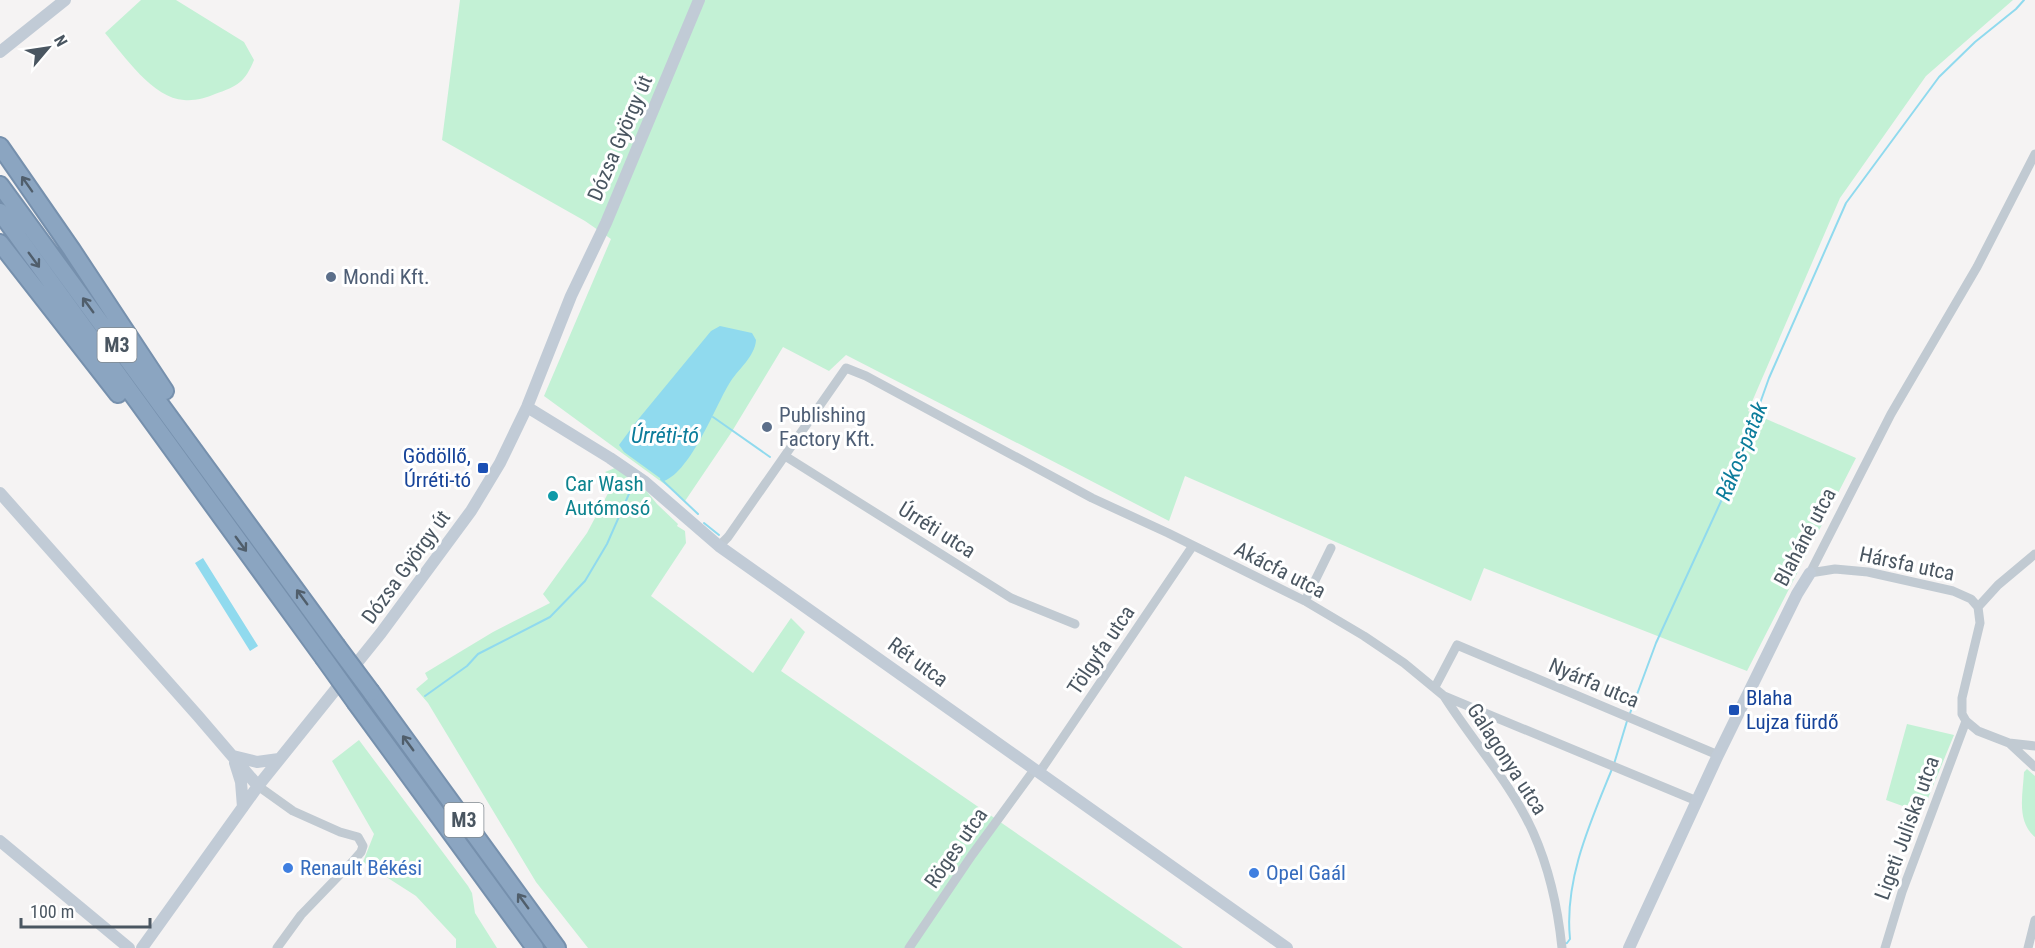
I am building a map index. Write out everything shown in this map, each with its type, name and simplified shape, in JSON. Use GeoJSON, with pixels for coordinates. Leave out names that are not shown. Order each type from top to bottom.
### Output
{"type":"FeatureCollection","features":[{"type":"Feature","properties":{"kind":"highway"},"geometry":{"type":"LineString","coordinates":[[0,146],[188,425],[234,504]]}},
{"type":"Feature","properties":{"kind":"highway","name":"M3"},"geometry":{"type":"LineString","coordinates":[[0,185],[558,948]]}},
{"type":"Feature","properties":{"kind":"highway","name":"M3"},"geometry":{"type":"LineString","coordinates":[[0,212],[535,948]]}},
{"type":"Feature","properties":{"kind":"highway"},"geometry":{"type":"LineString","coordinates":[[0,243],[169,458],[207,496]]}},
{"type":"Feature","properties":{"kind":"street"},"geometry":{"type":"LineString","coordinates":[[48,13],[59,0]]}},
{"type":"Feature","properties":{"kind":"street"},"geometry":{"type":"LineString","coordinates":[[0,52],[65,0]]}},
{"type":"Feature","properties":{"kind":"street","name":"Dózsa György út"},"geometry":{"type":"LineString","coordinates":[[142,948],[258,786],[381,633],[471,511],[500,463],[526,407],[571,296],[606,223],[699,0]]}},
{"type":"Feature","properties":{"kind":"street","name":"Blaháné utca"},"geometry":{"type":"LineString","coordinates":[[1629,948],[1718,755],[1797,594],[1810,573],[1891,414],[1977,267],[2035,154]]}},
{"type":"Feature","properties":{"kind":"street","name":"Akácfa utca"},"geometry":{"type":"LineString","coordinates":[[785,456],[846,368],[866,376],[1092,498],[1305,601],[1404,663],[1444,696],[1697,801]]}},
{"type":"Feature","properties":{"kind":"street","name":"Rét utca"},"geometry":{"type":"LineString","coordinates":[[526,407],[645,482],[719,546],[1287,948]]}},
{"type":"Feature","properties":{"kind":"street"},"geometry":{"type":"LineString","coordinates":[[719,546],[728,537],[785,456]]}},
{"type":"Feature","properties":{"kind":"street","name":"Úrréti utca"},"geometry":{"type":"LineString","coordinates":[[785,456],[1011,598],[1075,624]]}},
{"type":"Feature","properties":{"kind":"street"},"geometry":{"type":"LineString","coordinates":[[0,493],[258,786],[293,811],[340,832],[358,837],[363,846],[361,852],[301,915],[277,948]]}},
{"type":"Feature","properties":{"kind":"street","name":"Tölgyfa utca"},"geometry":{"type":"LineString","coordinates":[[1037,772],[1192,547]]}},
{"type":"Feature","properties":{"kind":"street"},"geometry":{"type":"LineString","coordinates":[[1305,601],[1331,548]]}},
{"type":"Feature","properties":{"kind":"street"},"geometry":{"type":"LineString","coordinates":[[2035,554],[1998,585],[1978,607],[1980,623],[1962,698],[1962,714],[1966,721],[1978,731],[2009,743],[2035,746]]}},
{"type":"Feature","properties":{"kind":"street","name":"Hársfa utca"},"geometry":{"type":"LineString","coordinates":[[1810,573],[1835,568],[1895,577],[1964,595],[1971,598],[1978,607]]}},
{"type":"Feature","properties":{"kind":"street","name":"Nyárfa utca"},"geometry":{"type":"LineString","coordinates":[[1435,687],[1457,645],[1718,755]]}},
{"type":"Feature","properties":{"kind":"street","name":"Galagonya utca"},"geometry":{"type":"LineString","coordinates":[[1444,696],[1511,794],[1532,831],[1549,878],[1562,944]]}},
{"type":"Feature","properties":{"kind":"street","name":"Ligeti Juliska utca"},"geometry":{"type":"LineString","coordinates":[[1885,948],[1902,892],[1966,721]]}},
{"type":"Feature","properties":{"kind":"street"},"geometry":{"type":"LineString","coordinates":[[2009,743],[2035,767]]}},
{"type":"Feature","properties":{"kind":"street"},"geometry":{"type":"LineString","coordinates":[[233,756],[257,762],[279,759]]}},
{"type":"Feature","properties":{"kind":"street"},"geometry":{"type":"LineString","coordinates":[[233,756],[241,782],[243,807]]}},
{"type":"Feature","properties":{"kind":"street","name":"Röges utca"},"geometry":{"type":"LineString","coordinates":[[909,948],[972,855],[1037,772]]}},
{"type":"Feature","properties":{"kind":"street"},"geometry":{"type":"LineString","coordinates":[[0,841],[129,948]]}},
{"type":"Feature","properties":{"kind":"street"},"geometry":{"type":"LineString","coordinates":[[2028,948],[2035,920]]}},
{"type":"Feature","properties":{"kind":"green space"},"geometry":{"type":"Polygon","coordinates":[[[141,0],[176,0],[244,42],[254,60],[244,78],[235,86],[208,97],[192,100],[173,98],[151,84],[130,64],[105,33],[141,0]]]}},
{"type":"Feature","properties":{"kind":"green space"},"geometry":{"type":"Polygon","coordinates":[[[460,0],[2013,0],[1926,76],[1840,198],[1748,411],[1856,458],[1747,671],[1484,568],[1471,601],[1185,476],[1169,521],[846,355],[829,371],[783,347],[731,433],[685,501],[544,396],[611,239],[585,221],[442,140],[460,0]]]}},
{"type":"Feature","properties":{"kind":"green space"},"geometry":{"type":"Polygon","coordinates":[[[615,468],[640,483],[657,504],[678,524],[677,526],[685,531],[686,543],[651,596],[753,673],[791,618],[805,632],[781,671],[1183,948],[588,948],[536,882],[428,703],[416,689],[428,679],[425,673],[493,632],[550,603],[543,594],[587,533],[614,482],[612,477],[605,472],[615,468]]]}},
{"type":"Feature","properties":{"kind":"green space"},"geometry":{"type":"Polygon","coordinates":[[[1907,724],[1954,735],[1922,813],[1886,800],[1907,724]]]}},
{"type":"Feature","properties":{"kind":"green space"},"geometry":{"type":"Polygon","coordinates":[[[359,740],[468,886],[472,893],[475,913],[497,948],[456,948],[456,939],[416,896],[363,862],[374,834],[332,761],[359,740]]]}},
{"type":"Feature","properties":{"kind":"green space"},"geometry":{"type":"Polygon","coordinates":[[[2027,769],[2035,776],[2035,837],[2025,823],[2022,807],[2024,772],[2027,769]]]}},
{"type":"Feature","properties":{"kind":"water","name":"Úrréti-tó"},"geometry":{"type":"Polygon","coordinates":[[[720,326],[752,333],[756,340],[755,346],[749,358],[729,384],[693,452],[674,475],[664,481],[624,452],[619,445],[711,331],[720,326]]]}},
{"type":"Feature","properties":{"kind":"water"},"geometry":{"type":"Polygon","coordinates":[[[203,558],[258,646],[250,651],[195,563],[203,558]]]}},
{"type":"Feature","properties":{"kind":"waterway","name":"Rákos-patak"},"geometry":{"type":"LineString","coordinates":[[1629,716],[1656,643],[1739,462],[1769,378],[1846,203],[1939,77],[2024,0]]}},
{"type":"Feature","properties":{"kind":"waterway"},"geometry":{"type":"LineString","coordinates":[[713,417],[770,457]]}},
{"type":"Feature","properties":{"kind":"waterway"},"geometry":{"type":"LineString","coordinates":[[661,479],[698,514]]}},
{"type":"Feature","properties":{"kind":"waterway"},"geometry":{"type":"LineString","coordinates":[[425,696],[467,666],[478,654],[550,617],[585,581],[607,544],[632,487]]}},
{"type":"Feature","properties":{"kind":"waterway"},"geometry":{"type":"LineString","coordinates":[[704,523],[719,535]]}},
{"type":"Feature","properties":{"kind":"waterway","name":"Rákos-patak"},"geometry":{"type":"LineString","coordinates":[[1614,764],[1627,721]]}},
{"type":"Feature","properties":{"kind":"waterway","name":"Rákos-patak"},"geometry":{"type":"LineString","coordinates":[[1563,944],[1570,939],[1571,895],[1580,852],[1612,769]]}},
{"type":"Feature","properties":{"kind":"place","name":"Mondi Kft."},"geometry":{"type":"Point","coordinates":[331,277]}},
{"type":"Feature","properties":{"kind":"place","name":"Publishing Factory Kft."},"geometry":{"type":"Point","coordinates":[767,427]}},
{"type":"Feature","properties":{"kind":"place","name":"Gödöllő, Úrréti-tó"},"geometry":{"type":"Point","coordinates":[483,468]}},
{"type":"Feature","properties":{"kind":"place","name":"Car Wash Autómosó"},"geometry":{"type":"Point","coordinates":[553,496]}},
{"type":"Feature","properties":{"kind":"place","name":"Blaha Lujza fürdő"},"geometry":{"type":"Point","coordinates":[1734,710]}},
{"type":"Feature","properties":{"kind":"place","name":"Renault Békési"},"geometry":{"type":"Point","coordinates":[288,868]}},
{"type":"Feature","properties":{"kind":"place","name":"Opel Gaál"},"geometry":{"type":"Point","coordinates":[1254,873]}}]}
